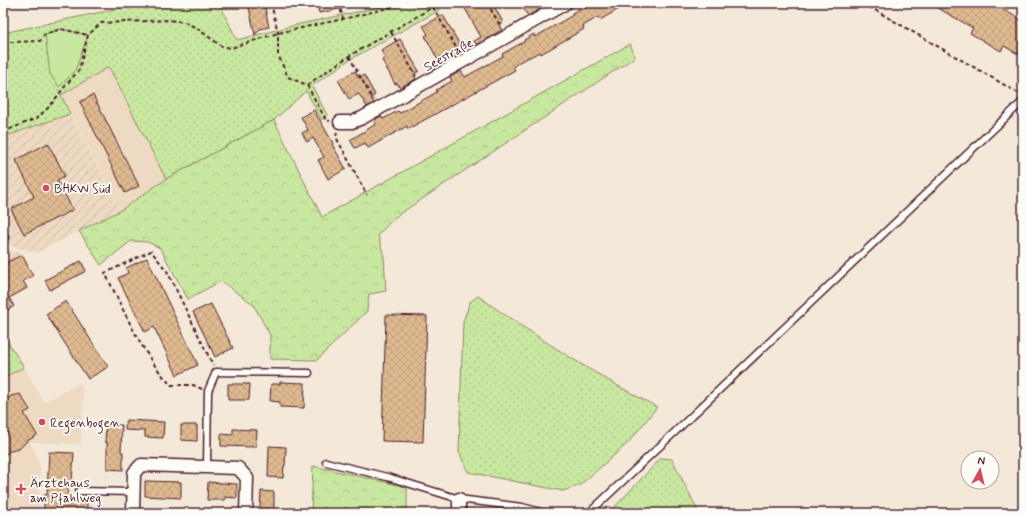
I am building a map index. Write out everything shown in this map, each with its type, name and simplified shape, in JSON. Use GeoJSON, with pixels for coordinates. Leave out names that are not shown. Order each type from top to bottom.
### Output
{"type":"FeatureCollection","features":[{"type":"Feature","properties":{"kind":"street","name":"Seestraße"},"geometry":{"type":"LineString","coordinates":[[340,122],[352,122],[362,118],[566,3]]}},
{"type":"Feature","properties":{"kind":"street"},"geometry":{"type":"LineString","coordinates":[[133,513],[134,473],[142,465],[238,468],[247,478],[246,513]]}},
{"type":"Feature","properties":{"kind":"street"},"geometry":{"type":"LineString","coordinates":[[458,513],[459,499]]}},
{"type":"Feature","properties":{"kind":"lane"},"geometry":{"type":"LineString","coordinates":[[586,513],[591,511],[678,429],[1023,101]]}},
{"type":"Feature","properties":{"kind":"lane"},"geometry":{"type":"LineString","coordinates":[[207,467],[208,391],[216,372],[309,374]]}},
{"type":"Feature","properties":{"kind":"lane"},"geometry":{"type":"LineString","coordinates":[[326,462],[391,478],[459,499],[522,507],[545,513]]}},
{"type":"Feature","properties":{"kind":"lane"},"geometry":{"type":"LineString","coordinates":[[79,491],[134,492]]}},
{"type":"Feature","properties":{"kind":"path"},"geometry":{"type":"LineString","coordinates":[[271,3],[278,33],[278,55],[288,77],[307,85],[326,120],[340,122],[336,137],[367,195]]}},
{"type":"Feature","properties":{"kind":"path"},"geometry":{"type":"LineString","coordinates":[[339,3],[343,19]]}},
{"type":"Feature","properties":{"kind":"path"},"geometry":{"type":"LineString","coordinates":[[388,3],[389,8]]}},
{"type":"Feature","properties":{"kind":"path"},"geometry":{"type":"LineString","coordinates":[[3,132],[37,118],[50,106],[79,70],[88,35],[101,23],[169,20],[185,22],[198,29],[221,46],[231,48],[278,33],[409,3]]}},
{"type":"Feature","properties":{"kind":"path"},"geometry":{"type":"LineString","coordinates":[[307,85],[349,56],[433,7],[436,3]]}},
{"type":"Feature","properties":{"kind":"path"},"geometry":{"type":"LineString","coordinates":[[487,3],[506,37]]}},
{"type":"Feature","properties":{"kind":"path"},"geometry":{"type":"LineString","coordinates":[[863,3],[1023,96]]}},
{"type":"Feature","properties":{"kind":"path"},"geometry":{"type":"LineString","coordinates":[[433,7],[464,61]]}},
{"type":"Feature","properties":{"kind":"path"},"geometry":{"type":"LineString","coordinates":[[3,43],[40,41],[45,34],[61,29],[88,35]]}},
{"type":"Feature","properties":{"kind":"path"},"geometry":{"type":"LineString","coordinates":[[391,32],[420,85]]}},
{"type":"Feature","properties":{"kind":"path"},"geometry":{"type":"LineString","coordinates":[[349,56],[378,109]]}},
{"type":"Feature","properties":{"kind":"path"},"geometry":{"type":"LineString","coordinates":[[208,391],[193,385],[171,385],[160,373],[148,357],[105,273],[151,251],[166,271],[216,372]]}},
{"type":"Feature","properties":{"kind":"shaded area"},"geometry":{"type":"Polygon","coordinates":[[[109,67],[166,179],[121,210],[61,95],[109,67]]]}},
{"type":"Feature","properties":{"kind":"shaded area"},"geometry":{"type":"Polygon","coordinates":[[[70,114],[121,210],[36,253],[8,245],[3,240],[3,137],[70,114]]]}},
{"type":"Feature","properties":{"kind":"shaded area"},"geometry":{"type":"Polygon","coordinates":[[[3,248],[23,254],[34,276],[25,281],[29,289],[3,302],[3,248]]]}},
{"type":"Feature","properties":{"kind":"shaded area","name":"Regenbogen"},"geometry":{"type":"Polygon","coordinates":[[[24,367],[44,402],[80,383],[83,390],[81,444],[30,442],[40,463],[39,513],[3,513],[3,378],[24,367]]]}},
{"type":"Feature","properties":{"kind":"green space"},"geometry":{"type":"Polygon","coordinates":[[[144,3],[219,3],[237,40],[300,24],[400,3],[442,3],[438,11],[349,60],[312,86],[327,115],[322,120],[306,91],[274,120],[166,179],[109,67],[61,95],[70,114],[3,137],[3,33],[144,3]]]}},
{"type":"Feature","properties":{"kind":"green space"},"geometry":{"type":"Polygon","coordinates":[[[61,29],[88,35],[75,71],[59,87],[50,74],[45,34],[61,29]]]}},
{"type":"Feature","properties":{"kind":"green space"},"geometry":{"type":"Polygon","coordinates":[[[630,44],[635,57],[395,217],[378,235],[384,257],[386,291],[369,294],[367,311],[317,360],[270,359],[270,335],[253,304],[221,281],[188,299],[160,248],[148,242],[131,241],[101,265],[79,231],[121,210],[166,179],[274,120],[322,217],[630,44]]]}},
{"type":"Feature","properties":{"kind":"green space"},"geometry":{"type":"Polygon","coordinates":[[[478,296],[521,326],[611,382],[657,407],[628,443],[580,485],[563,491],[468,472],[459,452],[463,322],[470,302],[478,296]]]}},
{"type":"Feature","properties":{"kind":"green space"},"geometry":{"type":"Polygon","coordinates":[[[3,335],[24,367],[3,378],[3,335]]]}},
{"type":"Feature","properties":{"kind":"green space"},"geometry":{"type":"Polygon","coordinates":[[[661,458],[672,459],[699,513],[609,513],[661,458]]]}},
{"type":"Feature","properties":{"kind":"green space"},"geometry":{"type":"Polygon","coordinates":[[[313,466],[407,487],[407,513],[311,513],[313,466]]]}},
{"type":"Feature","properties":{"kind":"building"},"geometry":{"type":"Polygon","coordinates":[[[248,3],[264,3],[269,27],[260,29],[255,35],[248,3]]]}},
{"type":"Feature","properties":{"kind":"building"},"geometry":{"type":"Polygon","coordinates":[[[317,3],[349,3],[349,7],[319,13],[317,3]]]}},
{"type":"Feature","properties":{"kind":"building"},"geometry":{"type":"Polygon","coordinates":[[[462,3],[481,3],[483,8],[492,3],[503,22],[499,25],[502,30],[476,45],[474,41],[481,37],[462,3]]]}},
{"type":"Feature","properties":{"kind":"building"},"geometry":{"type":"Polygon","coordinates":[[[520,3],[539,3],[542,8],[528,16],[520,3]]]}},
{"type":"Feature","properties":{"kind":"building"},"geometry":{"type":"Polygon","coordinates":[[[595,3],[629,3],[600,20],[598,17],[583,26],[584,29],[541,54],[540,52],[519,62],[513,67],[515,70],[408,129],[407,126],[368,148],[365,143],[355,148],[350,140],[376,124],[374,120],[381,116],[383,119],[398,111],[400,113],[437,92],[436,90],[452,81],[450,77],[461,71],[465,77],[503,56],[502,54],[534,34],[535,37],[573,15],[572,13],[581,8],[583,10],[595,3]]]}},
{"type":"Feature","properties":{"kind":"building"},"geometry":{"type":"Polygon","coordinates":[[[929,3],[992,3],[1023,21],[1023,45],[1018,54],[1004,46],[1001,51],[970,33],[973,28],[929,3]]]}},
{"type":"Feature","properties":{"kind":"building"},"geometry":{"type":"Polygon","coordinates":[[[443,15],[461,47],[456,50],[459,55],[442,64],[440,59],[438,60],[425,36],[428,34],[423,26],[443,15]]]}},
{"type":"Feature","properties":{"kind":"building"},"geometry":{"type":"Polygon","coordinates":[[[400,39],[419,71],[414,74],[416,79],[400,88],[397,83],[395,84],[382,60],[385,58],[381,50],[400,39]]]}},
{"type":"Feature","properties":{"kind":"building"},"geometry":{"type":"Polygon","coordinates":[[[355,71],[359,78],[364,75],[375,95],[371,98],[374,103],[367,107],[359,94],[349,99],[338,80],[355,71]]]}},
{"type":"Feature","properties":{"kind":"building"},"geometry":{"type":"Polygon","coordinates":[[[93,95],[139,186],[125,193],[80,102],[93,95]]]}},
{"type":"Feature","properties":{"kind":"building"},"geometry":{"type":"Polygon","coordinates":[[[314,110],[346,169],[328,179],[318,160],[324,157],[313,138],[307,142],[302,133],[308,130],[301,117],[314,110]]]}},
{"type":"Feature","properties":{"kind":"building","name":"BHKW Süd"},"geometry":{"type":"Polygon","coordinates":[[[48,143],[65,176],[57,180],[73,210],[24,234],[11,209],[34,197],[16,160],[48,143]]]}},
{"type":"Feature","properties":{"kind":"building"},"geometry":{"type":"Polygon","coordinates":[[[22,255],[33,276],[23,281],[27,288],[9,298],[14,306],[3,313],[3,264],[22,255]]]}},
{"type":"Feature","properties":{"kind":"building"},"geometry":{"type":"Polygon","coordinates":[[[147,258],[198,365],[177,375],[154,327],[145,332],[118,278],[128,273],[126,268],[147,258]]]}},
{"type":"Feature","properties":{"kind":"building"},"geometry":{"type":"Polygon","coordinates":[[[81,261],[86,271],[50,290],[45,280],[81,261]]]}},
{"type":"Feature","properties":{"kind":"building"},"geometry":{"type":"Polygon","coordinates":[[[66,301],[108,367],[88,379],[46,314],[66,301]]]}},
{"type":"Feature","properties":{"kind":"building"},"geometry":{"type":"Polygon","coordinates":[[[211,304],[233,348],[215,357],[193,312],[211,304]]]}},
{"type":"Feature","properties":{"kind":"building"},"geometry":{"type":"Polygon","coordinates":[[[386,315],[427,316],[423,442],[382,441],[386,315]]]}},
{"type":"Feature","properties":{"kind":"building"},"geometry":{"type":"Polygon","coordinates":[[[280,382],[305,383],[304,408],[280,407],[280,402],[270,401],[271,384],[280,384],[280,382]]]}},
{"type":"Feature","properties":{"kind":"building"},"geometry":{"type":"Polygon","coordinates":[[[228,384],[250,384],[249,400],[228,400],[228,384]]]}},
{"type":"Feature","properties":{"kind":"building","name":"Regenbogen"},"geometry":{"type":"Polygon","coordinates":[[[20,394],[30,410],[24,413],[37,435],[27,441],[19,449],[10,451],[3,456],[3,403],[11,396],[20,394]]]}},
{"type":"Feature","properties":{"kind":"building"},"geometry":{"type":"Polygon","coordinates":[[[126,420],[164,422],[163,438],[145,437],[145,431],[125,430],[126,420]]]}},
{"type":"Feature","properties":{"kind":"building"},"geometry":{"type":"Polygon","coordinates":[[[106,425],[122,425],[121,452],[123,452],[123,470],[107,469],[107,442],[105,442],[106,425]]]}},
{"type":"Feature","properties":{"kind":"building"},"geometry":{"type":"Polygon","coordinates":[[[181,425],[197,425],[197,441],[181,440],[181,425]]]}},
{"type":"Feature","properties":{"kind":"building"},"geometry":{"type":"Polygon","coordinates":[[[233,429],[257,430],[256,447],[221,446],[221,434],[233,435],[233,429]]]}},
{"type":"Feature","properties":{"kind":"building"},"geometry":{"type":"Polygon","coordinates":[[[269,446],[286,447],[283,478],[268,477],[269,446]]]}},
{"type":"Feature","properties":{"kind":"building"},"geometry":{"type":"Polygon","coordinates":[[[49,452],[74,453],[72,481],[68,481],[68,500],[87,501],[87,512],[61,511],[60,513],[44,513],[44,495],[47,495],[49,452]]]}},
{"type":"Feature","properties":{"kind":"building"},"geometry":{"type":"Polygon","coordinates":[[[145,481],[181,482],[181,498],[145,496],[145,481]]]}},
{"type":"Feature","properties":{"kind":"building"},"geometry":{"type":"Polygon","coordinates":[[[208,482],[237,484],[237,498],[225,497],[225,500],[207,500],[208,482]]]}},
{"type":"Feature","properties":{"kind":"building"},"geometry":{"type":"Polygon","coordinates":[[[261,491],[274,492],[274,509],[260,508],[261,491]]]}},
{"type":"Feature","properties":{"kind":"place","name":"BHKW Süd"},"geometry":{"type":"Point","coordinates":[46,188]}},
{"type":"Feature","properties":{"kind":"place","name":"Regenbogen"},"geometry":{"type":"Point","coordinates":[42,422]}},
{"type":"Feature","properties":{"kind":"place","name":"Ärztehaus am Pfahlweg"},"geometry":{"type":"Point","coordinates":[21,489]}}]}
